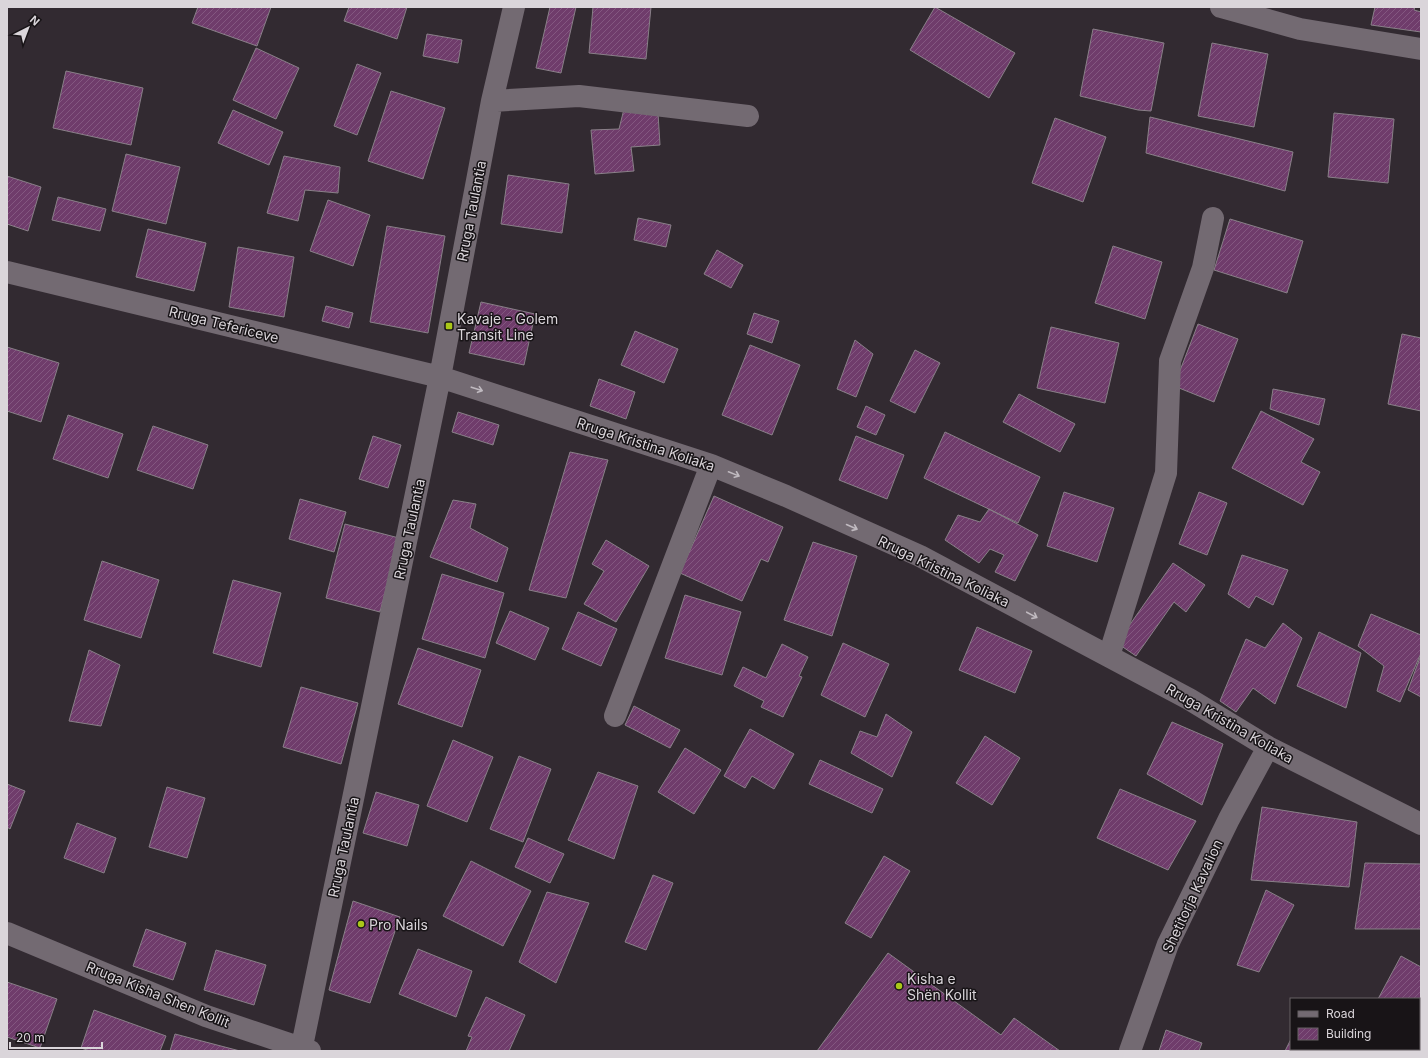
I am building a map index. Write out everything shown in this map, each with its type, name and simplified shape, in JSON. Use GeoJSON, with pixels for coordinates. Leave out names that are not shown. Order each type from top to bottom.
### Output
{"type":"FeatureCollection","features":[{"type":"Feature","properties":{"kind":"street","name":"Rruga Taulantia"},"geometry":{"type":"LineString","coordinates":[[304,1050],[440,377],[492,101],[514,7]]}},
{"type":"Feature","properties":{"kind":"street"},"geometry":{"type":"LineString","coordinates":[[1221,7],[1300,29],[1421,49]]}},
{"type":"Feature","properties":{"kind":"street"},"geometry":{"type":"LineString","coordinates":[[492,101],[579,96],[748,116]]}},
{"type":"Feature","properties":{"kind":"street"},"geometry":{"type":"LineString","coordinates":[[1109,656],[1166,473],[1170,361],[1203,268],[1213,218]]}},
{"type":"Feature","properties":{"kind":"street","name":"Rruga Tefericeve"},"geometry":{"type":"LineString","coordinates":[[7,272],[440,377]]}},
{"type":"Feature","properties":{"kind":"street","name":"Rruga Kristina Koliaka"},"geometry":{"type":"LineString","coordinates":[[440,377],[711,465],[786,496],[920,556],[1190,699],[1268,747],[1421,824]]}},
{"type":"Feature","properties":{"kind":"street"},"geometry":{"type":"LineString","coordinates":[[614,716],[711,465]]}},
{"type":"Feature","properties":{"kind":"street","name":"Shetitorja Kavalion"},"geometry":{"type":"LineString","coordinates":[[1130,1051],[1168,944],[1229,819],[1268,747]]}},
{"type":"Feature","properties":{"kind":"street","name":"Rruga Kisha Shen Kollit"},"geometry":{"type":"LineString","coordinates":[[7,932],[206,1016],[304,1050]]}},
{"type":"Feature","properties":{"kind":"building"},"geometry":{"type":"Polygon","coordinates":[[[198,7],[271,7],[257,46],[192,23],[198,7]]]}},
{"type":"Feature","properties":{"kind":"building"},"geometry":{"type":"Polygon","coordinates":[[[349,7],[407,7],[397,39],[344,21],[349,7]]]}},
{"type":"Feature","properties":{"kind":"building"},"geometry":{"type":"Polygon","coordinates":[[[550,7],[576,7],[561,73],[536,68],[550,7]]]}},
{"type":"Feature","properties":{"kind":"building"},"geometry":{"type":"Polygon","coordinates":[[[593,7],[651,7],[646,59],[589,53],[593,7]]]}},
{"type":"Feature","properties":{"kind":"building"},"geometry":{"type":"Polygon","coordinates":[[[935,7],[1015,53],[989,98],[910,50],[935,7]]]}},
{"type":"Feature","properties":{"kind":"building"},"geometry":{"type":"Polygon","coordinates":[[[1375,7],[1415,7],[1414,10],[1421,12],[1421,32],[1371,25],[1375,7]]]}},
{"type":"Feature","properties":{"kind":"building"},"geometry":{"type":"Polygon","coordinates":[[[1093,29],[1164,43],[1151,111],[1138,110],[1080,96],[1093,29]]]}},
{"type":"Feature","properties":{"kind":"building"},"geometry":{"type":"Polygon","coordinates":[[[427,34],[462,40],[458,63],[423,56],[427,34]]]}},
{"type":"Feature","properties":{"kind":"building"},"geometry":{"type":"Polygon","coordinates":[[[1212,43],[1268,54],[1254,127],[1198,116],[1212,43]]]}},
{"type":"Feature","properties":{"kind":"building"},"geometry":{"type":"Polygon","coordinates":[[[256,48],[299,68],[276,119],[233,100],[256,48]]]}},
{"type":"Feature","properties":{"kind":"building"},"geometry":{"type":"Polygon","coordinates":[[[357,64],[381,73],[357,135],[334,126],[357,64]]]}},
{"type":"Feature","properties":{"kind":"building"},"geometry":{"type":"Polygon","coordinates":[[[66,71],[143,88],[131,145],[53,128],[66,71]]]}},
{"type":"Feature","properties":{"kind":"building"},"geometry":{"type":"Polygon","coordinates":[[[391,91],[445,108],[423,179],[368,161],[391,91]]]}},
{"type":"Feature","properties":{"kind":"building"},"geometry":{"type":"Polygon","coordinates":[[[624,109],[658,113],[660,145],[631,147],[634,171],[595,174],[591,130],[619,129],[624,109]]]}},
{"type":"Feature","properties":{"kind":"building"},"geometry":{"type":"Polygon","coordinates":[[[233,110],[283,132],[269,165],[218,143],[233,110]]]}},
{"type":"Feature","properties":{"kind":"building"},"geometry":{"type":"Polygon","coordinates":[[[1334,113],[1394,119],[1388,183],[1328,177],[1334,113]]]}},
{"type":"Feature","properties":{"kind":"building"},"geometry":{"type":"Polygon","coordinates":[[[1150,117],[1293,152],[1285,191],[1146,153],[1150,117]]]}},
{"type":"Feature","properties":{"kind":"building"},"geometry":{"type":"Polygon","coordinates":[[[1055,118],[1106,137],[1083,202],[1032,183],[1055,118]]]}},
{"type":"Feature","properties":{"kind":"building"},"geometry":{"type":"Polygon","coordinates":[[[126,154],[180,167],[166,224],[112,211],[126,154]]]}},
{"type":"Feature","properties":{"kind":"building"},"geometry":{"type":"Polygon","coordinates":[[[284,156],[340,167],[338,193],[305,190],[298,221],[267,213],[284,156]]]}},
{"type":"Feature","properties":{"kind":"building"},"geometry":{"type":"Polygon","coordinates":[[[508,175],[569,184],[562,233],[501,224],[508,175]]]}},
{"type":"Feature","properties":{"kind":"building"},"geometry":{"type":"Polygon","coordinates":[[[7,176],[41,187],[28,231],[7,224],[7,176]]]}},
{"type":"Feature","properties":{"kind":"building"},"geometry":{"type":"Polygon","coordinates":[[[58,197],[106,209],[100,231],[52,220],[58,197]]]}},
{"type":"Feature","properties":{"kind":"building"},"geometry":{"type":"Polygon","coordinates":[[[328,200],[370,215],[353,266],[310,251],[328,200]]]}},
{"type":"Feature","properties":{"kind":"building"},"geometry":{"type":"Polygon","coordinates":[[[638,218],[671,225],[666,247],[634,240],[638,218]]]}},
{"type":"Feature","properties":{"kind":"building"},"geometry":{"type":"Polygon","coordinates":[[[1230,219],[1303,241],[1287,293],[1214,270],[1230,219]]]}},
{"type":"Feature","properties":{"kind":"building"},"geometry":{"type":"Polygon","coordinates":[[[387,226],[445,236],[428,333],[370,322],[387,226]]]}},
{"type":"Feature","properties":{"kind":"building"},"geometry":{"type":"Polygon","coordinates":[[[148,229],[206,243],[194,291],[136,277],[148,229]]]}},
{"type":"Feature","properties":{"kind":"building"},"geometry":{"type":"Polygon","coordinates":[[[1113,246],[1162,262],[1145,319],[1095,303],[1113,246]]]}},
{"type":"Feature","properties":{"kind":"building"},"geometry":{"type":"Polygon","coordinates":[[[238,247],[294,257],[284,317],[229,307],[238,247]]]}},
{"type":"Feature","properties":{"kind":"building"},"geometry":{"type":"Polygon","coordinates":[[[717,250],[743,265],[731,288],[704,274],[717,250]]]}},
{"type":"Feature","properties":{"kind":"building"},"geometry":{"type":"Polygon","coordinates":[[[481,302],[535,314],[524,365],[469,353],[481,302]]]}},
{"type":"Feature","properties":{"kind":"building"},"geometry":{"type":"Polygon","coordinates":[[[326,306],[353,313],[349,328],[322,321],[326,306]]]}},
{"type":"Feature","properties":{"kind":"building"},"geometry":{"type":"Polygon","coordinates":[[[754,313],[779,321],[772,343],[747,334],[754,313]]]}},
{"type":"Feature","properties":{"kind":"building"},"geometry":{"type":"Polygon","coordinates":[[[1198,324],[1238,339],[1214,402],[1174,386],[1198,324]]]}},
{"type":"Feature","properties":{"kind":"building"},"geometry":{"type":"Polygon","coordinates":[[[1051,327],[1119,343],[1105,403],[1037,388],[1051,327]]]}},
{"type":"Feature","properties":{"kind":"building"},"geometry":{"type":"Polygon","coordinates":[[[635,331],[678,349],[664,383],[621,365],[635,331]]]}},
{"type":"Feature","properties":{"kind":"building"},"geometry":{"type":"Polygon","coordinates":[[[1402,334],[1421,338],[1421,411],[1388,404],[1402,334]]]}},
{"type":"Feature","properties":{"kind":"building"},"geometry":{"type":"Polygon","coordinates":[[[855,340],[873,354],[856,397],[837,389],[855,340]]]}},
{"type":"Feature","properties":{"kind":"building"},"geometry":{"type":"Polygon","coordinates":[[[750,345],[800,365],[772,435],[722,415],[750,345]]]}},
{"type":"Feature","properties":{"kind":"building"},"geometry":{"type":"Polygon","coordinates":[[[7,347],[59,363],[41,422],[7,411],[7,347]]]}},
{"type":"Feature","properties":{"kind":"building"},"geometry":{"type":"Polygon","coordinates":[[[915,350],[940,363],[915,413],[890,401],[915,350]]]}},
{"type":"Feature","properties":{"kind":"building"},"geometry":{"type":"Polygon","coordinates":[[[599,379],[635,392],[626,419],[590,406],[599,379]]]}},
{"type":"Feature","properties":{"kind":"building"},"geometry":{"type":"Polygon","coordinates":[[[1273,389],[1325,399],[1319,425],[1270,409],[1273,389]]]}},
{"type":"Feature","properties":{"kind":"building"},"geometry":{"type":"Polygon","coordinates":[[[1019,394],[1075,424],[1060,452],[1003,422],[1019,394]]]}},
{"type":"Feature","properties":{"kind":"building"},"geometry":{"type":"Polygon","coordinates":[[[866,406],[885,415],[876,435],[857,427],[866,406]]]}},
{"type":"Feature","properties":{"kind":"building"},"geometry":{"type":"Polygon","coordinates":[[[1261,411],[1314,439],[1301,462],[1320,472],[1303,505],[1232,468],[1261,411]]]}},
{"type":"Feature","properties":{"kind":"building"},"geometry":{"type":"Polygon","coordinates":[[[458,412],[499,425],[493,445],[452,432],[458,412]]]}},
{"type":"Feature","properties":{"kind":"building"},"geometry":{"type":"Polygon","coordinates":[[[68,415],[123,434],[108,478],[53,459],[68,415]]]}},
{"type":"Feature","properties":{"kind":"building"},"geometry":{"type":"Polygon","coordinates":[[[153,426],[208,445],[193,489],[137,470],[153,426]]]}},
{"type":"Feature","properties":{"kind":"building"},"geometry":{"type":"Polygon","coordinates":[[[945,432],[1040,477],[1018,523],[924,478],[945,432]]]}},
{"type":"Feature","properties":{"kind":"building"},"geometry":{"type":"Polygon","coordinates":[[[373,436],[401,445],[388,488],[359,479],[373,436]]]}},
{"type":"Feature","properties":{"kind":"building"},"geometry":{"type":"Polygon","coordinates":[[[856,436],[904,455],[887,499],[839,480],[856,436]]]}},
{"type":"Feature","properties":{"kind":"building"},"geometry":{"type":"Polygon","coordinates":[[[570,452],[608,460],[566,598],[529,590],[570,452]]]}},
{"type":"Feature","properties":{"kind":"building"},"geometry":{"type":"Polygon","coordinates":[[[1064,492],[1114,508],[1097,562],[1047,546],[1064,492]]]}},
{"type":"Feature","properties":{"kind":"building"},"geometry":{"type":"Polygon","coordinates":[[[1199,492],[1227,503],[1207,555],[1179,544],[1199,492]]]}},
{"type":"Feature","properties":{"kind":"building"},"geometry":{"type":"Polygon","coordinates":[[[714,496],[783,527],[768,562],[761,559],[742,601],[680,573],[714,496]]]}},
{"type":"Feature","properties":{"kind":"building"},"geometry":{"type":"Polygon","coordinates":[[[300,499],[346,512],[334,552],[289,539],[300,499]]]}},
{"type":"Feature","properties":{"kind":"building"},"geometry":{"type":"Polygon","coordinates":[[[453,500],[476,504],[470,528],[508,548],[497,582],[430,557],[453,500]]]}},
{"type":"Feature","properties":{"kind":"building"},"geometry":{"type":"Polygon","coordinates":[[[989,509],[1038,535],[1015,581],[995,572],[1004,555],[990,549],[979,563],[945,540],[958,515],[980,522],[989,509]]]}},
{"type":"Feature","properties":{"kind":"building"},"geometry":{"type":"Polygon","coordinates":[[[345,524],[399,538],[380,612],[326,598],[345,524]]]}},
{"type":"Feature","properties":{"kind":"building"},"geometry":{"type":"Polygon","coordinates":[[[606,540],[649,566],[616,622],[584,604],[604,571],[592,564],[606,540]]]}},
{"type":"Feature","properties":{"kind":"building"},"geometry":{"type":"Polygon","coordinates":[[[813,542],[857,556],[832,636],[784,620],[813,542]]]}},
{"type":"Feature","properties":{"kind":"building"},"geometry":{"type":"Polygon","coordinates":[[[1242,555],[1288,570],[1273,605],[1256,596],[1249,608],[1228,594],[1242,555]]]}},
{"type":"Feature","properties":{"kind":"building"},"geometry":{"type":"Polygon","coordinates":[[[102,561],[159,580],[141,638],[84,620],[102,561]]]}},
{"type":"Feature","properties":{"kind":"building"},"geometry":{"type":"Polygon","coordinates":[[[1173,563],[1205,585],[1186,612],[1174,602],[1136,656],[1117,643],[1173,563]]]}},
{"type":"Feature","properties":{"kind":"building"},"geometry":{"type":"Polygon","coordinates":[[[442,574],[504,593],[485,658],[422,639],[442,574]]]}},
{"type":"Feature","properties":{"kind":"building"},"geometry":{"type":"Polygon","coordinates":[[[233,580],[281,593],[261,667],[213,653],[233,580]]]}},
{"type":"Feature","properties":{"kind":"building"},"geometry":{"type":"Polygon","coordinates":[[[685,595],[741,612],[722,675],[665,658],[685,595]]]}},
{"type":"Feature","properties":{"kind":"building"},"geometry":{"type":"Polygon","coordinates":[[[510,611],[549,628],[535,660],[496,643],[510,611]]]}},
{"type":"Feature","properties":{"kind":"building"},"geometry":{"type":"Polygon","coordinates":[[[578,612],[617,629],[601,666],[562,649],[578,612]]]}},
{"type":"Feature","properties":{"kind":"building"},"geometry":{"type":"Polygon","coordinates":[[[1371,614],[1421,635],[1421,653],[1400,702],[1377,691],[1384,666],[1358,646],[1371,614]]]}},
{"type":"Feature","properties":{"kind":"building"},"geometry":{"type":"Polygon","coordinates":[[[1283,623],[1302,638],[1275,704],[1253,688],[1236,712],[1220,701],[1246,639],[1265,648],[1283,623]]]}},
{"type":"Feature","properties":{"kind":"building"},"geometry":{"type":"Polygon","coordinates":[[[977,627],[1032,651],[1015,693],[959,670],[977,627]]]}},
{"type":"Feature","properties":{"kind":"building"},"geometry":{"type":"Polygon","coordinates":[[[1319,632],[1361,653],[1346,708],[1297,686],[1319,632]]]}},
{"type":"Feature","properties":{"kind":"building"},"geometry":{"type":"Polygon","coordinates":[[[843,643],[889,664],[865,717],[821,695],[843,643]]]}},
{"type":"Feature","properties":{"kind":"building"},"geometry":{"type":"Polygon","coordinates":[[[782,644],[808,657],[799,676],[802,677],[783,717],[761,707],[764,701],[734,686],[743,667],[766,678],[782,644]]]}},
{"type":"Feature","properties":{"kind":"building"},"geometry":{"type":"Polygon","coordinates":[[[418,648],[481,670],[462,727],[398,704],[418,648]]]}},
{"type":"Feature","properties":{"kind":"building"},"geometry":{"type":"Polygon","coordinates":[[[89,650],[120,665],[101,726],[69,721],[89,650]]]}},
{"type":"Feature","properties":{"kind":"building"},"geometry":{"type":"Polygon","coordinates":[[[1421,655],[1421,697],[1408,690],[1421,655]]]}},
{"type":"Feature","properties":{"kind":"building"},"geometry":{"type":"Polygon","coordinates":[[[301,687],[358,703],[341,764],[283,747],[301,687]]]}},
{"type":"Feature","properties":{"kind":"building"},"geometry":{"type":"Polygon","coordinates":[[[634,706],[680,730],[670,748],[625,725],[634,706]]]}},
{"type":"Feature","properties":{"kind":"building"},"geometry":{"type":"Polygon","coordinates":[[[886,714],[912,732],[892,777],[851,753],[860,731],[877,737],[886,714]]]}},
{"type":"Feature","properties":{"kind":"building"},"geometry":{"type":"Polygon","coordinates":[[[1172,722],[1223,744],[1202,805],[1147,774],[1172,722]]]}},
{"type":"Feature","properties":{"kind":"building"},"geometry":{"type":"Polygon","coordinates":[[[750,729],[794,754],[774,789],[752,776],[745,788],[724,776],[750,729]]]}},
{"type":"Feature","properties":{"kind":"building"},"geometry":{"type":"Polygon","coordinates":[[[985,736],[1020,758],[992,805],[956,783],[985,736]]]}},
{"type":"Feature","properties":{"kind":"building"},"geometry":{"type":"Polygon","coordinates":[[[453,740],[493,757],[467,822],[427,806],[453,740]]]}},
{"type":"Feature","properties":{"kind":"building"},"geometry":{"type":"Polygon","coordinates":[[[685,748],[721,770],[694,814],[658,792],[685,748]]]}},
{"type":"Feature","properties":{"kind":"building"},"geometry":{"type":"Polygon","coordinates":[[[519,756],[551,769],[523,842],[490,829],[519,756]]]}},
{"type":"Feature","properties":{"kind":"building"},"geometry":{"type":"Polygon","coordinates":[[[820,760],[883,789],[872,813],[809,784],[820,760]]]}},
{"type":"Feature","properties":{"kind":"building"},"geometry":{"type":"Polygon","coordinates":[[[598,772],[638,786],[614,859],[568,840],[598,772]]]}},
{"type":"Feature","properties":{"kind":"building"},"geometry":{"type":"Polygon","coordinates":[[[7,784],[25,791],[10,829],[7,827],[7,784]]]}},
{"type":"Feature","properties":{"kind":"building"},"geometry":{"type":"Polygon","coordinates":[[[167,787],[205,798],[187,858],[149,847],[167,787]]]}},
{"type":"Feature","properties":{"kind":"building"},"geometry":{"type":"Polygon","coordinates":[[[1120,789],[1196,821],[1168,870],[1097,838],[1120,789]]]}},
{"type":"Feature","properties":{"kind":"building"},"geometry":{"type":"Polygon","coordinates":[[[376,792],[419,805],[407,846],[363,833],[376,792]]]}},
{"type":"Feature","properties":{"kind":"building"},"geometry":{"type":"Polygon","coordinates":[[[1262,807],[1357,822],[1349,887],[1251,880],[1262,807]]]}},
{"type":"Feature","properties":{"kind":"building"},"geometry":{"type":"Polygon","coordinates":[[[77,823],[116,838],[104,873],[64,858],[77,823]]]}},
{"type":"Feature","properties":{"kind":"building"},"geometry":{"type":"Polygon","coordinates":[[[528,838],[564,854],[550,883],[515,867],[528,838]]]}},
{"type":"Feature","properties":{"kind":"building"},"geometry":{"type":"Polygon","coordinates":[[[884,856],[910,871],[871,938],[845,923],[884,856]]]}},
{"type":"Feature","properties":{"kind":"building"},"geometry":{"type":"Polygon","coordinates":[[[471,861],[531,891],[503,946],[443,916],[471,861]]]}},
{"type":"Feature","properties":{"kind":"building"},"geometry":{"type":"Polygon","coordinates":[[[1365,863],[1421,864],[1421,929],[1355,929],[1365,863]]]}},
{"type":"Feature","properties":{"kind":"building"},"geometry":{"type":"Polygon","coordinates":[[[653,875],[673,883],[646,950],[625,942],[653,875]]]}},
{"type":"Feature","properties":{"kind":"building"},"geometry":{"type":"Polygon","coordinates":[[[1266,890],[1294,905],[1259,972],[1237,965],[1266,890]]]}},
{"type":"Feature","properties":{"kind":"building"},"geometry":{"type":"Polygon","coordinates":[[[547,892],[589,903],[556,983],[519,962],[547,892]]]}},
{"type":"Feature","properties":{"kind":"building"},"geometry":{"type":"Polygon","coordinates":[[[353,901],[400,917],[370,1003],[329,990],[353,901]]]}},
{"type":"Feature","properties":{"kind":"building"},"geometry":{"type":"Polygon","coordinates":[[[146,929],[186,943],[173,980],[133,966],[146,929]]]}},
{"type":"Feature","properties":{"kind":"building"},"geometry":{"type":"Polygon","coordinates":[[[418,949],[472,971],[456,1017],[399,994],[418,949]]]}},
{"type":"Feature","properties":{"kind":"building"},"geometry":{"type":"Polygon","coordinates":[[[216,950],[266,965],[254,1005],[204,990],[216,950]]]}},
{"type":"Feature","properties":{"kind":"building","name":"Kisha e Shën Kollit"},"geometry":{"type":"Polygon","coordinates":[[[888,953],[1001,1035],[1014,1018],[1060,1051],[817,1051],[888,953]]]}},
{"type":"Feature","properties":{"kind":"building"},"geometry":{"type":"Polygon","coordinates":[[[1401,956],[1421,967],[1420,1000],[1420,998],[1379,998],[1401,956]]]}},
{"type":"Feature","properties":{"kind":"building"},"geometry":{"type":"Polygon","coordinates":[[[7,982],[57,999],[40,1048],[7,1037],[7,982]]]}},
{"type":"Feature","properties":{"kind":"building"},"geometry":{"type":"Polygon","coordinates":[[[486,997],[525,1015],[509,1051],[466,1051],[472,1037],[468,1036],[486,997]]]}},
{"type":"Feature","properties":{"kind":"building"},"geometry":{"type":"Polygon","coordinates":[[[94,1010],[166,1036],[160,1051],[90,1051],[81,1048],[94,1010]]]}},
{"type":"Feature","properties":{"kind":"building"},"geometry":{"type":"Polygon","coordinates":[[[1166,1030],[1202,1043],[1199,1051],[1159,1051],[1166,1030]]]}},
{"type":"Feature","properties":{"kind":"building"},"geometry":{"type":"Polygon","coordinates":[[[175,1034],[240,1051],[170,1051],[175,1034]]]}},
{"type":"Feature","properties":{"kind":"building"},"geometry":{"type":"Polygon","coordinates":[[[1290,1041],[1290,1050],[1328,1050],[1327,1051],[1285,1051],[1290,1041]]]}},
{"type":"Feature","properties":{"kind":"place","name":"Kavaje - Golem Transit Line"},"geometry":{"type":"Point","coordinates":[449,326]}},
{"type":"Feature","properties":{"kind":"place","name":"Pro Nails"},"geometry":{"type":"Point","coordinates":[361,924]}},
{"type":"Feature","properties":{"kind":"place","name":"Kisha e Shën Kollit"},"geometry":{"type":"Point","coordinates":[899,986]}}]}
